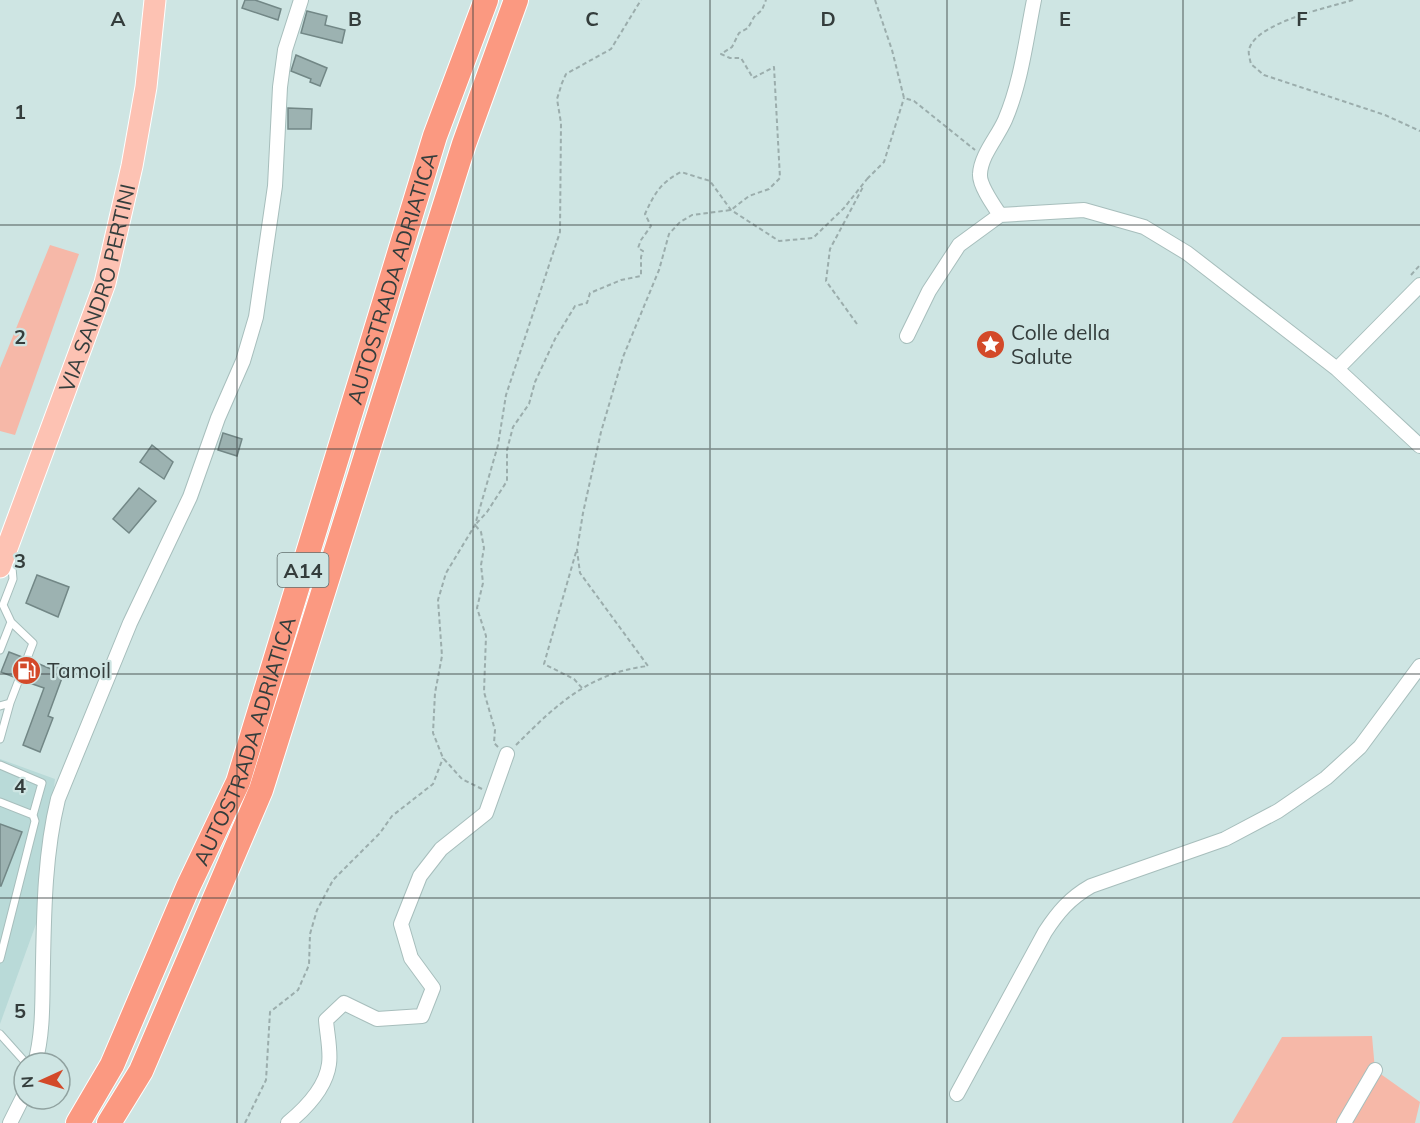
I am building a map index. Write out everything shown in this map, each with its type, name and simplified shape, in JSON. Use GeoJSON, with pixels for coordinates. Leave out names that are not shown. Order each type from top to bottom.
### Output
{"type":"FeatureCollection","features":[{"type":"Feature","properties":{"kind":"highway","name":"AUTOSTRADA ADRIATICA"},"geometry":{"type":"LineString","coordinates":[[78,1123],[112,1065],[188,888],[238,782],[435,136],[486,0]]}},
{"type":"Feature","properties":{"kind":"highway","name":"AUTOSTRADA ADRIATICA"},"geometry":{"type":"LineString","coordinates":[[109,1123],[141,1071],[261,790],[464,144],[516,0]]}},
{"type":"Feature","properties":{"kind":"main road","name":"VIA SANDRO PERTINI"},"geometry":{"type":"LineString","coordinates":[[0,567],[5,540],[96,270],[124,153],[135,86],[144,0]]}},
{"type":"Feature","properties":{"kind":"main road","name":"VIA SANDRO PERTINI"},"geometry":{"type":"LineString","coordinates":[[5,540],[105,283],[132,166],[146,87],[155,0]]}},
{"type":"Feature","properties":{"kind":"street"},"geometry":{"type":"LineString","coordinates":[[37,1051],[41,1019],[44,906],[51,827],[58,799],[130,623],[190,497],[218,418],[243,361],[256,317],[275,186],[280,87],[285,50],[301,0]]}},
{"type":"Feature","properties":{"kind":"street"},"geometry":{"type":"LineString","coordinates":[[1000,215],[979,176],[984,158],[1004,121],[1017,87],[1034,0]]}},
{"type":"Feature","properties":{"kind":"street"},"geometry":{"type":"LineString","coordinates":[[907,336],[929,291],[959,245],[1000,215],[1084,210],[1144,227],[1187,253],[1336,369],[1420,446]]}},
{"type":"Feature","properties":{"kind":"street"},"geometry":{"type":"LineString","coordinates":[[1336,369],[1420,285]]}},
{"type":"Feature","properties":{"kind":"street"},"geometry":{"type":"LineString","coordinates":[[957,1094],[1046,932],[1059,911],[1075,896],[1091,886],[1225,838],[1278,812],[1326,778],[1360,747],[1420,666]]}},
{"type":"Feature","properties":{"kind":"street"},"geometry":{"type":"LineString","coordinates":[[288,1123],[300,1113],[322,1084],[329,1064],[326,1020],[344,1003],[378,1019],[422,1016],[433,988],[411,958],[401,924],[420,876],[441,849],[486,813],[507,754]]}},
{"type":"Feature","properties":{"kind":"street"},"geometry":{"type":"LineString","coordinates":[[1344,1123],[1375,1070]]}},
{"type":"Feature","properties":{"kind":"lane"},"geometry":{"type":"LineString","coordinates":[[0,738],[10,703],[33,643],[11,622],[3,606],[13,579],[5,540]]}},
{"type":"Feature","properties":{"kind":"lane"},"geometry":{"type":"LineString","coordinates":[[0,650],[11,622]]}},
{"type":"Feature","properties":{"kind":"lane"},"geometry":{"type":"LineString","coordinates":[[0,706],[10,703]]}},
{"type":"Feature","properties":{"kind":"lane"},"geometry":{"type":"LineString","coordinates":[[0,765],[42,783],[33,815],[35,821],[28,854],[3,926],[0,959]]}},
{"type":"Feature","properties":{"kind":"lane"},"geometry":{"type":"LineString","coordinates":[[0,802],[33,815]]}},
{"type":"Feature","properties":{"kind":"lane"},"geometry":{"type":"LineString","coordinates":[[0,1034],[15,1051]]}},
{"type":"Feature","properties":{"kind":"path"},"geometry":{"type":"LineString","coordinates":[[475,525],[498,445],[506,395],[560,232],[561,123],[556,99],[566,74],[611,49],[641,0]]}},
{"type":"Feature","properties":{"kind":"path"},"geometry":{"type":"LineString","coordinates":[[582,688],[574,679],[544,664],[577,550],[583,513],[612,393],[623,357],[659,270],[669,234],[680,222],[692,215],[731,210],[749,196],[769,189],[780,178],[774,68],[753,78],[741,58],[730,58],[721,54],[732,47],[739,33],[748,28],[753,17],[762,10],[766,0]]}},
{"type":"Feature","properties":{"kind":"path"},"geometry":{"type":"LineString","coordinates":[[494,792],[478,788],[462,779],[443,758],[433,733],[435,693],[442,656],[438,600],[446,573],[475,525],[487,512],[507,481],[507,450],[513,427],[529,404],[535,382],[555,339],[575,306],[587,303],[590,293],[621,279],[641,276],[641,257],[644,251],[638,248],[651,226],[645,214],[652,197],[667,179],[681,172],[710,181],[731,210],[779,241],[813,238],[844,208],[884,162],[904,98],[892,50],[875,0]]}},
{"type":"Feature","properties":{"kind":"path"},"geometry":{"type":"LineString","coordinates":[[1353,0],[1286,19],[1255,38],[1248,50],[1251,64],[1264,75],[1385,115],[1420,131]]}},
{"type":"Feature","properties":{"kind":"path"},"geometry":{"type":"LineString","coordinates":[[904,98],[914,101],[948,126],[984,158]]}},
{"type":"Feature","properties":{"kind":"path"},"geometry":{"type":"LineString","coordinates":[[857,324],[826,281],[830,249],[867,180]]}},
{"type":"Feature","properties":{"kind":"path"},"geometry":{"type":"LineString","coordinates":[[475,525],[482,532],[484,548],[481,565],[483,583],[477,608],[486,636],[484,692],[495,730],[494,743],[507,754],[552,709],[582,688],[612,673],[648,666],[580,573],[577,550]]}},
{"type":"Feature","properties":{"kind":"path"},"geometry":{"type":"LineString","coordinates":[[245,1123],[266,1080],[270,1012],[298,990],[309,966],[310,934],[317,910],[333,880],[380,833],[393,816],[433,784],[443,758]]}},
{"type":"Feature","properties":{"kind":"shaded area"},"geometry":{"type":"Polygon","coordinates":[[[50,245],[79,254],[15,435],[0,431],[0,368],[50,245]]]}},
{"type":"Feature","properties":{"kind":"shaded area"},"geometry":{"type":"Polygon","coordinates":[[[0,759],[55,779],[36,924],[0,1024],[0,759]]]}},
{"type":"Feature","properties":{"kind":"shaded area"},"geometry":{"type":"Polygon","coordinates":[[[1372,1036],[1375,1070],[1420,1102],[1415,1123],[1232,1123],[1282,1037],[1372,1036]]]}},
{"type":"Feature","properties":{"kind":"building"},"geometry":{"type":"Polygon","coordinates":[[[245,0],[255,0],[281,9],[278,20],[242,8],[245,0]]]}},
{"type":"Feature","properties":{"kind":"building"},"geometry":{"type":"Polygon","coordinates":[[[307,11],[327,16],[325,25],[345,30],[342,43],[301,33],[307,11]]]}},
{"type":"Feature","properties":{"kind":"building"},"geometry":{"type":"Polygon","coordinates":[[[296,55],[327,68],[320,86],[310,82],[311,79],[291,71],[296,55]]]}},
{"type":"Feature","properties":{"kind":"building"},"geometry":{"type":"Polygon","coordinates":[[[288,108],[312,109],[311,129],[288,129],[288,108]]]}},
{"type":"Feature","properties":{"kind":"building"},"geometry":{"type":"Polygon","coordinates":[[[223,433],[242,439],[237,456],[218,450],[223,433]]]}},
{"type":"Feature","properties":{"kind":"building"},"geometry":{"type":"Polygon","coordinates":[[[152,445],[173,462],[164,479],[140,462],[152,445]]]}},
{"type":"Feature","properties":{"kind":"building"},"geometry":{"type":"Polygon","coordinates":[[[139,488],[156,501],[129,533],[113,519],[139,488]]]}},
{"type":"Feature","properties":{"kind":"building"},"geometry":{"type":"Polygon","coordinates":[[[37,575],[69,587],[58,617],[26,603],[37,575]]]}},
{"type":"Feature","properties":{"kind":"building"},"geometry":{"type":"Polygon","coordinates":[[[9,652],[22,657],[14,677],[1,672],[9,652]]]}},
{"type":"Feature","properties":{"kind":"building"},"geometry":{"type":"Polygon","coordinates":[[[32,661],[51,669],[54,663],[66,667],[48,716],[53,718],[40,752],[23,745],[44,688],[24,681],[32,661]]]}},
{"type":"Feature","properties":{"kind":"building"},"geometry":{"type":"Polygon","coordinates":[[[0,824],[22,832],[1,886],[0,886],[0,824]]]}},
{"type":"Feature","properties":{"kind":"place","name":"Colle della Salute"},"geometry":{"type":"Point","coordinates":[990,344]}},
{"type":"Feature","properties":{"kind":"place","name":"Tamoil"},"geometry":{"type":"Point","coordinates":[26,670]}}]}
